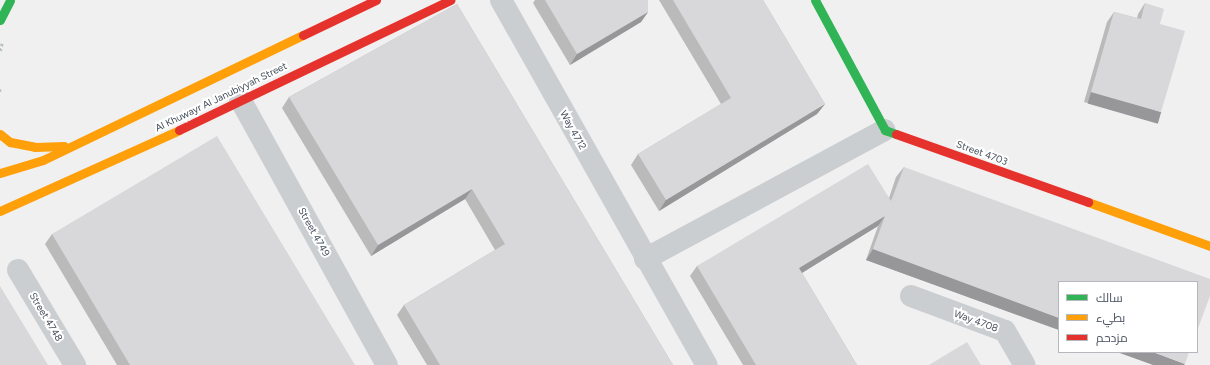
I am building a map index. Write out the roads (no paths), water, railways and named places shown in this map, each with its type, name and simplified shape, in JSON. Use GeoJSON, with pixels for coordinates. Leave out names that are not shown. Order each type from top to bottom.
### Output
{"type":"FeatureCollection","features":[{"type":"Feature","properties":{"kind":"street"},"geometry":{"type":"LineString","coordinates":[[0,20],[10,0]]}},
{"type":"Feature","properties":{"kind":"street","name":"Al Khuwayr Al Janubiyyah Street"},"geometry":{"type":"LineString","coordinates":[[0,173],[25,168],[86,140],[376,0]]}},
{"type":"Feature","properties":{"kind":"street","name":"Al Khuwayr Al Janubiyyah Street"},"geometry":{"type":"LineString","coordinates":[[0,210],[77,179],[240,99],[450,0]]}},
{"type":"Feature","properties":{"kind":"street","name":"Way 4712"},"geometry":{"type":"LineString","coordinates":[[501,0],[645,259],[707,365]]}},
{"type":"Feature","properties":{"kind":"street"},"geometry":{"type":"LineString","coordinates":[[645,259],[886,130],[815,0]]}},
{"type":"Feature","properties":{"kind":"street","name":"Street 4749"},"geometry":{"type":"LineString","coordinates":[[240,99],[387,365]]}},
{"type":"Feature","properties":{"kind":"street","name":"Street 4703"},"geometry":{"type":"LineString","coordinates":[[886,130],[1210,246]]}},
{"type":"Feature","properties":{"kind":"street"},"geometry":{"type":"LineString","coordinates":[[0,134],[10,142],[35,147],[61,147],[86,140]]}},
{"type":"Feature","properties":{"kind":"street","name":"Street 4748"},"geometry":{"type":"LineString","coordinates":[[18,270],[75,365]]}},
{"type":"Feature","properties":{"kind":"street","name":"Way 4708"},"geometry":{"type":"LineString","coordinates":[[911,296],[1005,331],[1024,365]]}}]}
